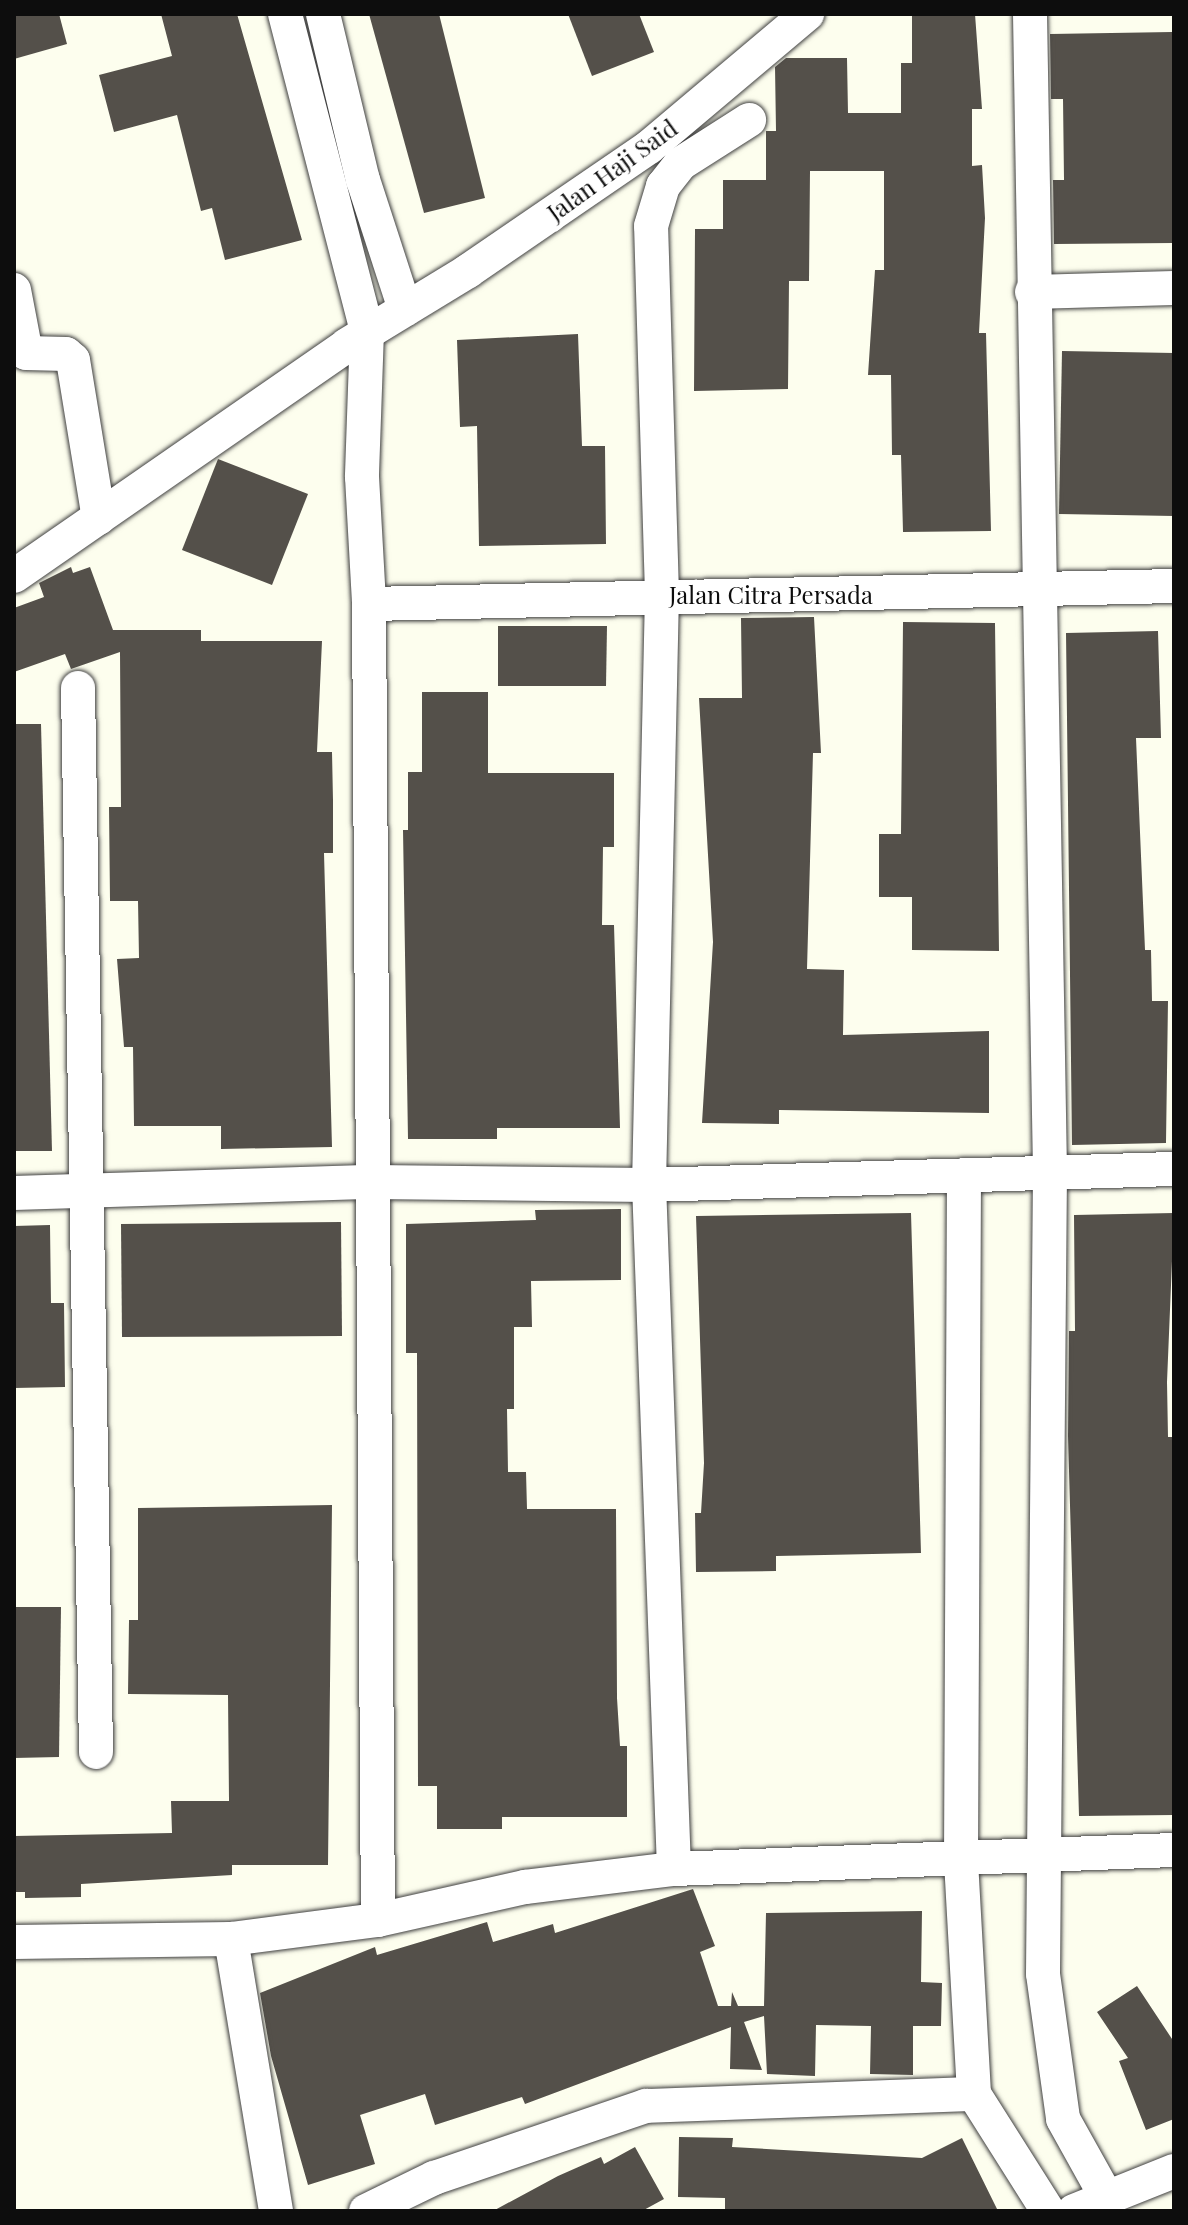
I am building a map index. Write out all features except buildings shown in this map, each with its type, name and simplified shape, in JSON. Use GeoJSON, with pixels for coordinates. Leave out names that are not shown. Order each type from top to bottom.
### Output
{"type":"FeatureCollection","features":[{"type":"Feature","properties":{"kind":"street"},"geometry":{"type":"LineString","coordinates":[[285,14],[357,338],[369,604],[378,1920]]}},
{"type":"Feature","properties":{"kind":"street"},"geometry":{"type":"LineString","coordinates":[[323,14],[363,180],[405,309]]}},
{"type":"Feature","properties":{"kind":"street","name":"Jalan Haji Said"},"geometry":{"type":"LineString","coordinates":[[14,576],[357,338],[649,147],[807,14]]}},
{"type":"Feature","properties":{"kind":"street"},"geometry":{"type":"LineString","coordinates":[[1030,14],[1032,292],[1042,590],[1040,1171],[1047,1853],[1043,1974],[1063,2119],[1107,2198]]}},
{"type":"Feature","properties":{"kind":"street"},"geometry":{"type":"LineString","coordinates":[[674,1869],[649,1185],[662,594],[654,207],[680,164],[749,120]]}},
{"type":"Feature","properties":{"kind":"street"},"geometry":{"type":"LineString","coordinates":[[1032,292],[1174,288]]}},
{"type":"Feature","properties":{"kind":"street"},"geometry":{"type":"LineString","coordinates":[[14,290],[26,353],[66,354],[73,360],[99,518]]}},
{"type":"Feature","properties":{"kind":"street","name":"Jalan Citra Persada"},"geometry":{"type":"LineString","coordinates":[[369,604],[662,594],[815,593],[863,596],[1174,586]]}},
{"type":"Feature","properties":{"kind":"street"},"geometry":{"type":"LineString","coordinates":[[78,688],[84,1194],[96,1752]]}},
{"type":"Feature","properties":{"kind":"street"},"geometry":{"type":"LineString","coordinates":[[14,1193],[84,1194],[373,1182],[649,1185],[1174,1169]]}},
{"type":"Feature","properties":{"kind":"street"},"geometry":{"type":"LineString","coordinates":[[973,1174],[961,1861],[974,2094],[1048,2211]]}},
{"type":"Feature","properties":{"kind":"street"},"geometry":{"type":"LineString","coordinates":[[14,1942],[231,1939],[378,1920],[525,1887],[674,1869],[961,1861],[1047,1853],[1174,1850]]}},
{"type":"Feature","properties":{"kind":"street"},"geometry":{"type":"LineString","coordinates":[[231,1939],[276,2211]]}},
{"type":"Feature","properties":{"kind":"street"},"geometry":{"type":"LineString","coordinates":[[366,2211],[434,2178],[646,2106],[974,2094]]}},
{"type":"Feature","properties":{"kind":"street"},"geometry":{"type":"LineString","coordinates":[[1074,2211],[1174,2171]]}}]}
